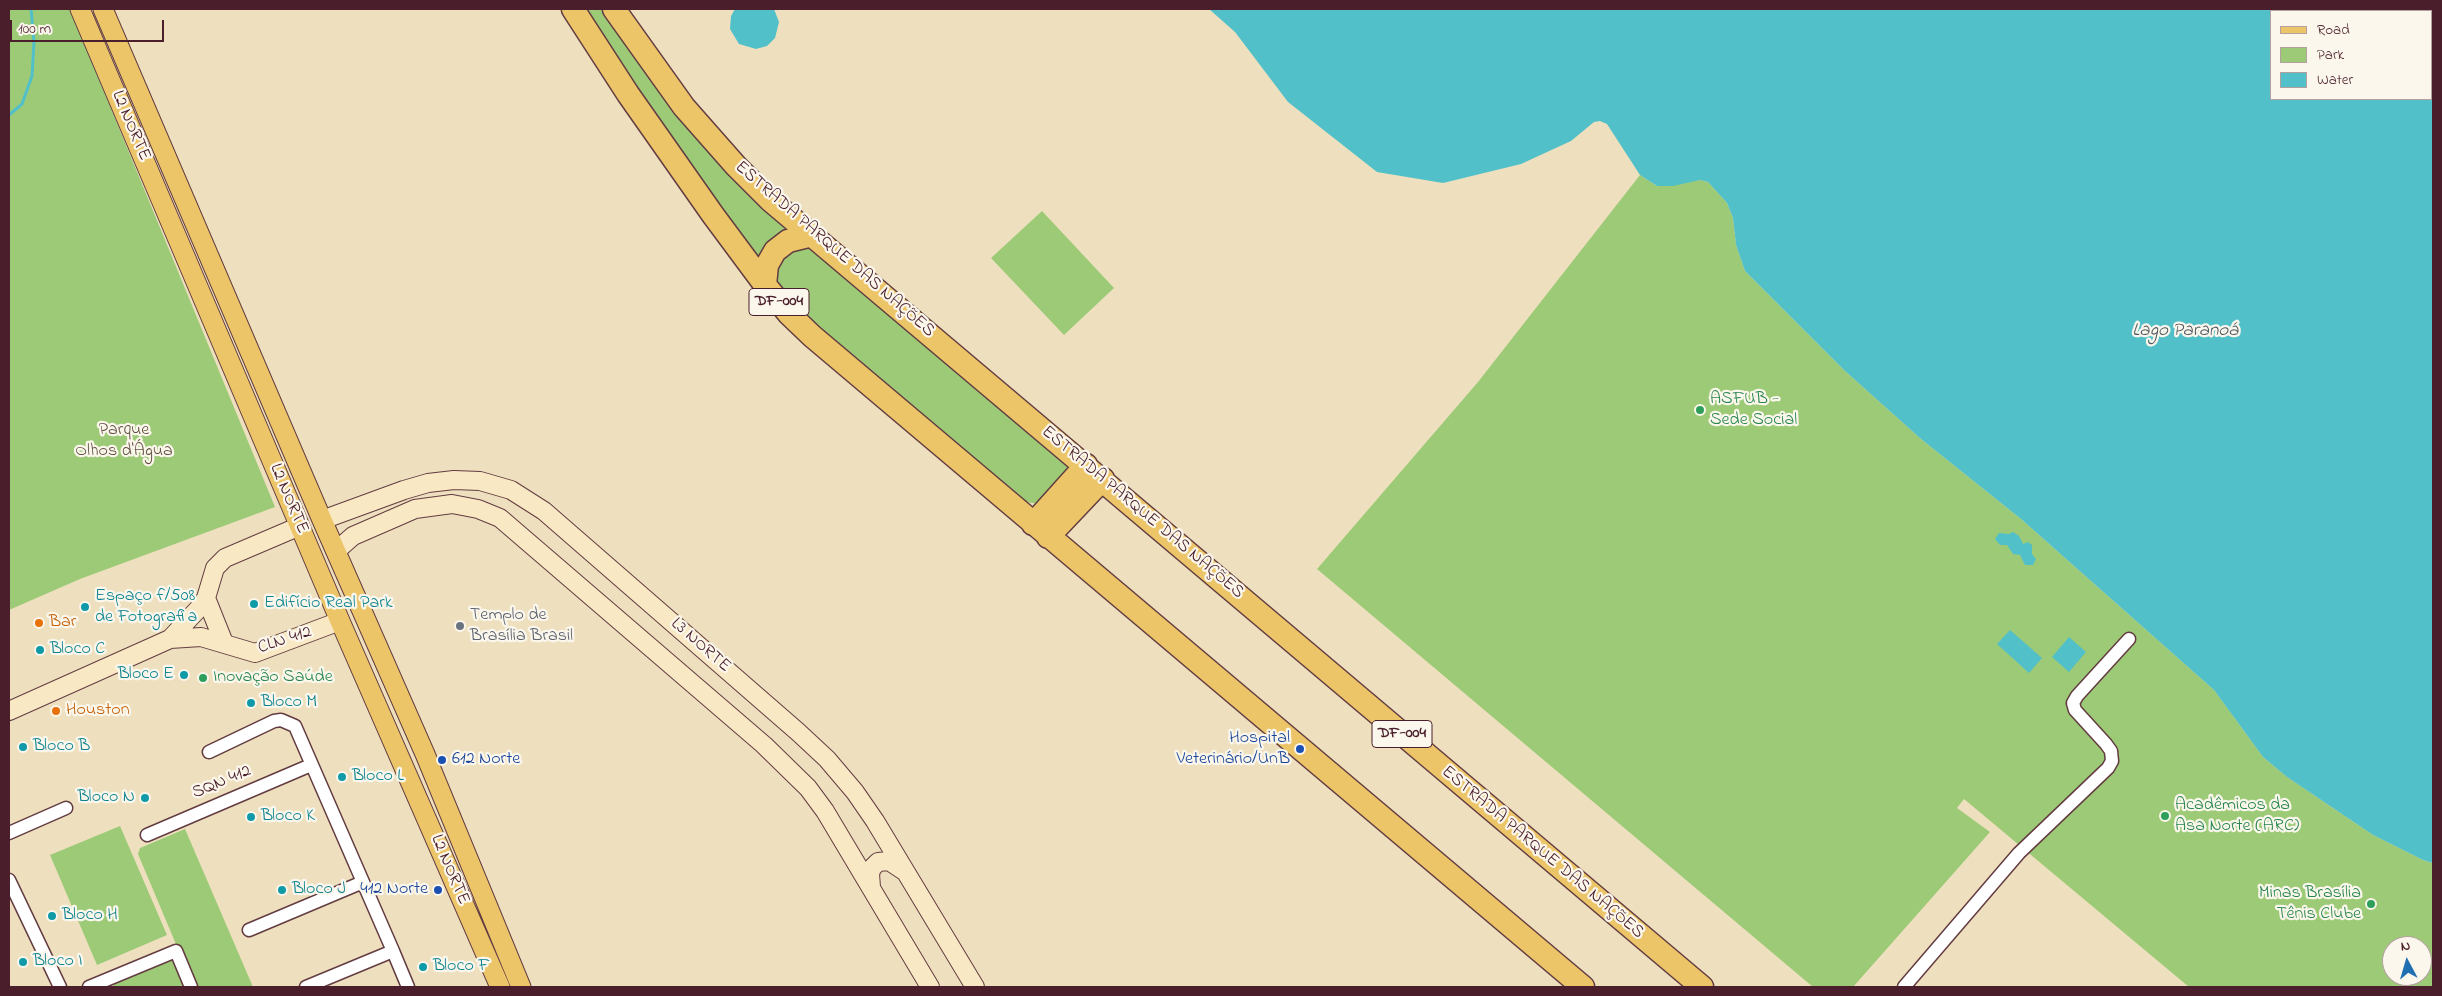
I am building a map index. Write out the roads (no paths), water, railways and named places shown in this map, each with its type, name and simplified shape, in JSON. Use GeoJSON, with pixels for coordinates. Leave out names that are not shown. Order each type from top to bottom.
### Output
{"type":"FeatureCollection","features":[{"type":"Feature","properties":{"kind":"highway","name":"DF-004"},"geometry":{"type":"LineString","coordinates":[[573,9],[628,94],[713,215],[765,285],[812,336],[1583,987]]}},
{"type":"Feature","properties":{"kind":"highway","name":"ESTRADA PARQUE DAS NAÇÕES"},"geometry":{"type":"LineString","coordinates":[[614,9],[684,107],[713,141],[770,200],[1702,987]]}},
{"type":"Feature","properties":{"kind":"highway"},"geometry":{"type":"LineString","coordinates":[[765,285],[767,265],[775,252],[788,241],[812,235]]}},
{"type":"Feature","properties":{"kind":"highway"},"geometry":{"type":"LineString","coordinates":[[1041,530],[1094,472]]}},
{"type":"Feature","properties":{"kind":"main road","name":"L2 NORTE"},"geometry":{"type":"LineString","coordinates":[[80,9],[340,622],[500,987]]}},
{"type":"Feature","properties":{"kind":"main road","name":"L2 NORTE"},"geometry":{"type":"LineString","coordinates":[[103,9],[322,520],[425,754],[521,987]]}},
{"type":"Feature","properties":{"kind":"main road","name":"L3 NORTE"},"geometry":{"type":"LineString","coordinates":[[322,520],[428,483],[454,480],[480,481],[510,490],[544,512],[790,724],[827,759],[855,792],[906,872],[975,987]]}},
{"type":"Feature","properties":{"kind":"main road","name":"L3 NORTE"},"geometry":{"type":"LineString","coordinates":[[336,551],[353,536],[415,509],[452,504],[478,509],[500,518],[786,764],[808,788],[824,811],[930,987]]}},
{"type":"Feature","properties":{"kind":"main road"},"geometry":{"type":"LineString","coordinates":[[9,711],[170,639],[192,618],[206,598],[216,568],[226,558],[300,526]]}},
{"type":"Feature","properties":{"kind":"main road"},"geometry":{"type":"LineString","coordinates":[[206,598],[224,643]]}},
{"type":"Feature","properties":{"kind":"main road","name":"CLN 412"},"geometry":{"type":"LineString","coordinates":[[170,639],[201,637],[255,653],[340,622]]}},
{"type":"Feature","properties":{"kind":"main road"},"geometry":{"type":"LineString","coordinates":[[370,687],[385,684],[391,678]]}},
{"type":"Feature","properties":{"kind":"main road"},"geometry":{"type":"LineString","coordinates":[[871,887],[870,874],[872,868],[878,862],[889,860],[906,872]]}},
{"type":"Feature","properties":{"kind":"street"},"geometry":{"type":"LineString","coordinates":[[1904,987],[2019,853],[2108,768],[2112,761],[2111,751],[2075,710],[2073,703],[2077,696],[2129,639]]}},
{"type":"Feature","properties":{"kind":"street","name":"SQN 412"},"geometry":{"type":"LineString","coordinates":[[210,752],[282,720],[295,726],[408,987]]}},
{"type":"Feature","properties":{"kind":"street","name":"SQN 412"},"geometry":{"type":"LineString","coordinates":[[147,835],[311,765]]}},
{"type":"Feature","properties":{"kind":"street"},"geometry":{"type":"LineString","coordinates":[[9,833],[66,808]]}},
{"type":"Feature","properties":{"kind":"street"},"geometry":{"type":"LineString","coordinates":[[9,880],[60,987]]}},
{"type":"Feature","properties":{"kind":"street"},"geometry":{"type":"LineString","coordinates":[[249,930],[363,882]]}},
{"type":"Feature","properties":{"kind":"street"},"geometry":{"type":"LineString","coordinates":[[89,987],[176,951],[191,987]]}},
{"type":"Feature","properties":{"kind":"street"},"geometry":{"type":"LineString","coordinates":[[306,987],[393,951]]}},
{"type":"Feature","properties":{"kind":"water"},"geometry":{"type":"Polygon","coordinates":[[[735,9],[774,9],[779,22],[775,38],[767,46],[756,49],[739,44],[730,29],[731,16],[735,9]]]}},
{"type":"Feature","properties":{"kind":"water","name":"Lago Paranoá"},"geometry":{"type":"Polygon","coordinates":[[[1209,9],[2433,9],[2433,863],[2423,860],[2373,835],[2287,777],[2263,757],[2214,690],[2021,519],[1921,439],[1845,371],[1745,271],[1736,245],[1733,218],[1727,203],[1708,182],[1700,180],[1673,186],[1657,186],[1640,175],[1607,124],[1600,121],[1594,122],[1571,141],[1521,164],[1443,183],[1377,172],[1288,102],[1235,32],[1209,9]]]}},
{"type":"Feature","properties":{"kind":"water"},"geometry":{"type":"Polygon","coordinates":[[[2013,532],[2019,536],[2023,544],[2028,542],[2032,545],[2032,554],[2036,559],[2033,565],[2025,565],[2020,555],[2013,554],[2007,545],[2000,545],[1995,539],[1999,533],[2009,534],[2013,532]]]}},
{"type":"Feature","properties":{"kind":"water"},"geometry":{"type":"Polygon","coordinates":[[[2010,630],[2042,658],[2029,673],[1997,644],[2010,630]]]}},
{"type":"Feature","properties":{"kind":"water"},"geometry":{"type":"Polygon","coordinates":[[[2069,637],[2086,652],[2069,672],[2052,657],[2069,637]]]}},
{"type":"Feature","properties":{"kind":"waterway"},"geometry":{"type":"LineString","coordinates":[[9,115],[22,104],[32,76],[34,42],[31,9]]}},
{"type":"Feature","properties":{"kind":"place","name":"ASFUB - Sede Social"},"geometry":{"type":"Point","coordinates":[1700,410]}},
{"type":"Feature","properties":{"kind":"place","name":"Edifício Real Park"},"geometry":{"type":"Point","coordinates":[254,604]}},
{"type":"Feature","properties":{"kind":"place","name":"Espaço f/508 de Fotografia"},"geometry":{"type":"Point","coordinates":[85,607]}},
{"type":"Feature","properties":{"kind":"place","name":"Bar"},"geometry":{"type":"Point","coordinates":[39,623]}},
{"type":"Feature","properties":{"kind":"place","name":"Templo de Brasília Brasil"},"geometry":{"type":"Point","coordinates":[460,626]}},
{"type":"Feature","properties":{"kind":"place","name":"Bloco C"},"geometry":{"type":"Point","coordinates":[40,650]}},
{"type":"Feature","properties":{"kind":"place","name":"Bloco E"},"geometry":{"type":"Point","coordinates":[184,675]}},
{"type":"Feature","properties":{"kind":"place","name":"Inovação Saúde"},"geometry":{"type":"Point","coordinates":[203,678]}},
{"type":"Feature","properties":{"kind":"place","name":"Bloco M"},"geometry":{"type":"Point","coordinates":[251,703]}},
{"type":"Feature","properties":{"kind":"place","name":"Houston"},"geometry":{"type":"Point","coordinates":[56,711]}},
{"type":"Feature","properties":{"kind":"place","name":"Bloco B"},"geometry":{"type":"Point","coordinates":[23,747]}},
{"type":"Feature","properties":{"kind":"place","name":"Hospital Veterinário/UnB"},"geometry":{"type":"Point","coordinates":[1300,749]}},
{"type":"Feature","properties":{"kind":"place","name":"612 Norte"},"geometry":{"type":"Point","coordinates":[442,760]}},
{"type":"Feature","properties":{"kind":"place","name":"Bloco L"},"geometry":{"type":"Point","coordinates":[342,777]}},
{"type":"Feature","properties":{"kind":"place","name":"Bloco N"},"geometry":{"type":"Point","coordinates":[145,798]}},
{"type":"Feature","properties":{"kind":"place","name":"Acadêmicos da Asa Norte (ARC)"},"geometry":{"type":"Point","coordinates":[2165,816]}},
{"type":"Feature","properties":{"kind":"place","name":"Bloco K"},"geometry":{"type":"Point","coordinates":[251,817]}},
{"type":"Feature","properties":{"kind":"place","name":"Bloco J"},"geometry":{"type":"Point","coordinates":[282,890]}},
{"type":"Feature","properties":{"kind":"place","name":"412 Norte"},"geometry":{"type":"Point","coordinates":[438,890]}},
{"type":"Feature","properties":{"kind":"place","name":"Minas Brasília Tênis Clube"},"geometry":{"type":"Point","coordinates":[2371,904]}},
{"type":"Feature","properties":{"kind":"place","name":"Bloco H"},"geometry":{"type":"Point","coordinates":[52,916]}},
{"type":"Feature","properties":{"kind":"place","name":"Bloco I"},"geometry":{"type":"Point","coordinates":[23,962]}},
{"type":"Feature","properties":{"kind":"place","name":"Bloco F"},"geometry":{"type":"Point","coordinates":[423,967]}},
{"type":"Feature","properties":{"kind":"park label","name":"Parque Olhos d'Água"},"geometry":{"type":"Point","coordinates":[124,441]}}]}
